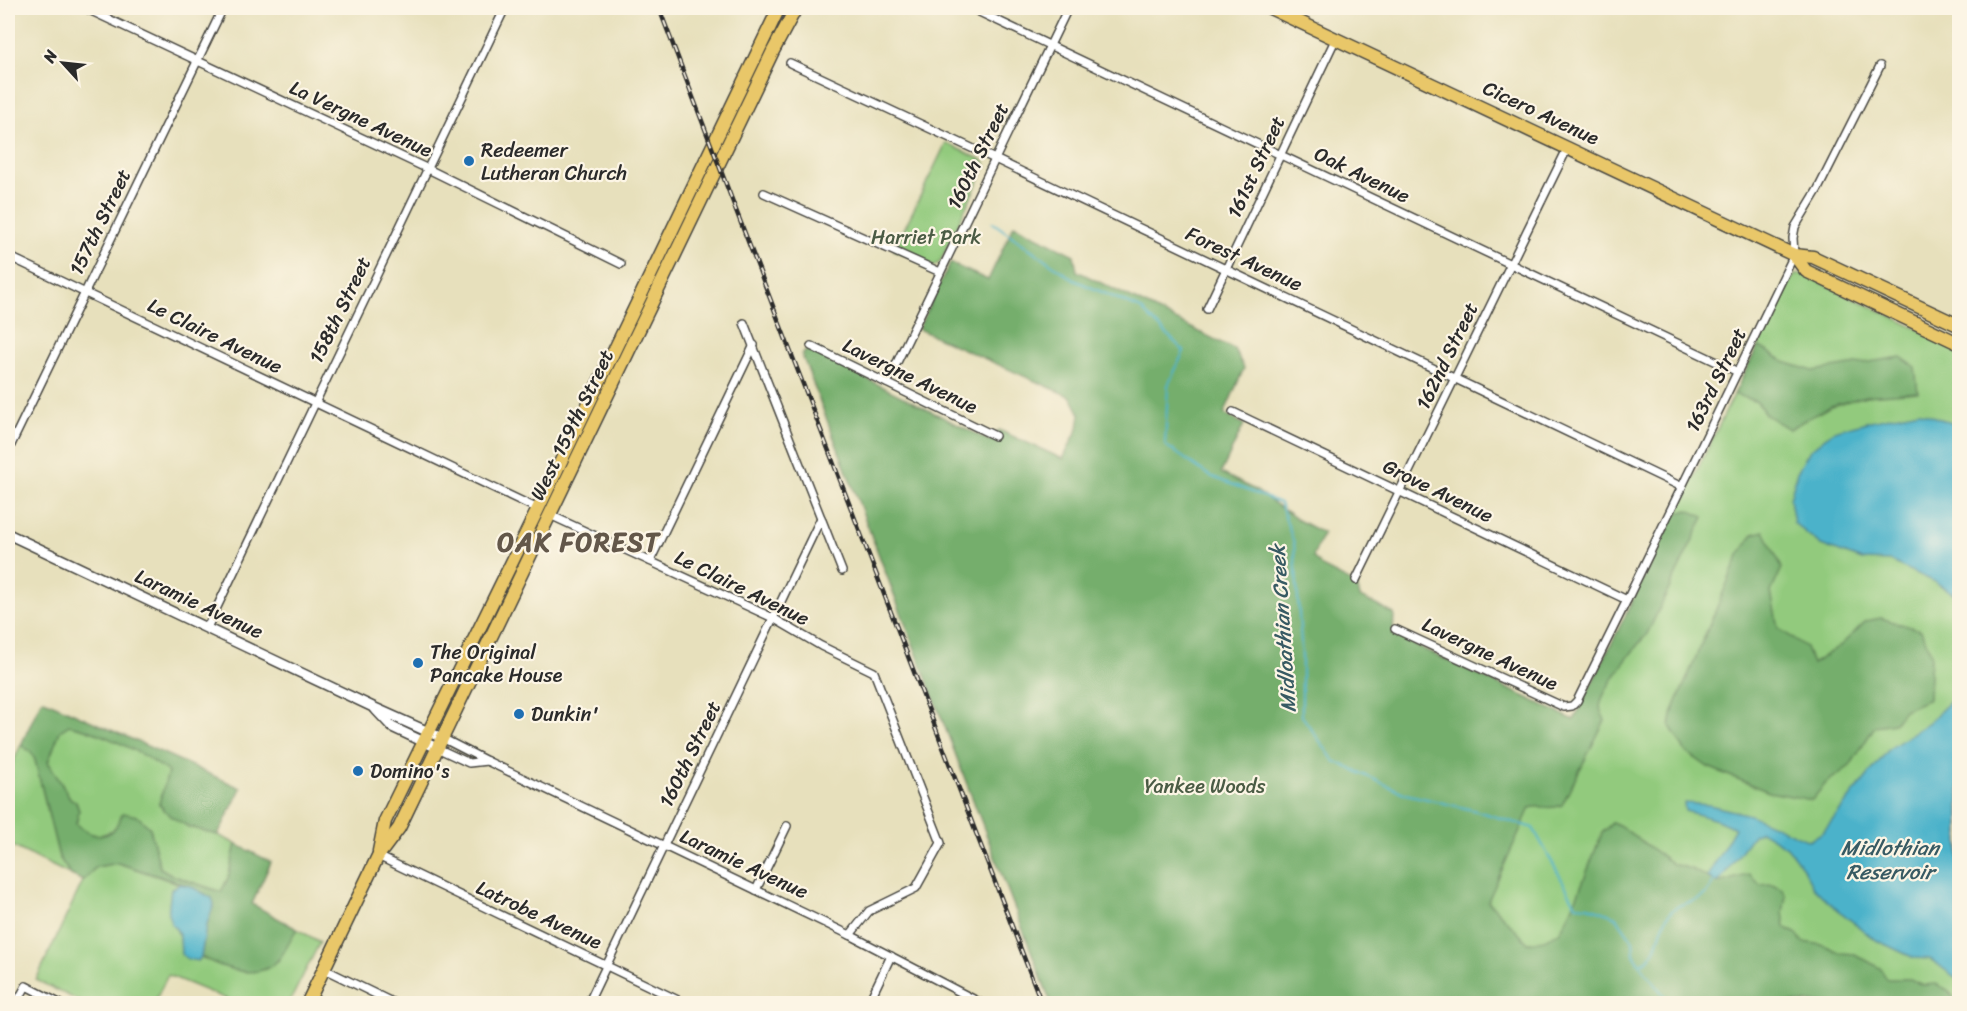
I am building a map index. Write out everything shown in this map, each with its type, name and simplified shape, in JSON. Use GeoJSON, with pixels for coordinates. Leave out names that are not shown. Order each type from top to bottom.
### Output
{"type":"FeatureCollection","features":[{"type":"Feature","properties":{"kind":"main road","name":"West 159th Street"},"geometry":{"type":"LineString","coordinates":[[378,856],[385,821],[779,8]]}},
{"type":"Feature","properties":{"kind":"main road","name":"West 159th Street"},"geometry":{"type":"LineString","coordinates":[[307,1004],[378,856],[399,828],[768,61],[796,8]]}},
{"type":"Feature","properties":{"kind":"main road","name":"Cicero Avenue"},"geometry":{"type":"LineString","coordinates":[[1270,8],[1794,255],[1813,257],[1959,326]]}},
{"type":"Feature","properties":{"kind":"main road","name":"Cicero Avenue"},"geometry":{"type":"LineString","coordinates":[[1794,255],[1806,271],[1959,344]]}},
{"type":"Feature","properties":{"kind":"street","name":"La Vergne Avenue"},"geometry":{"type":"LineString","coordinates":[[85,8],[426,168],[621,264]]}},
{"type":"Feature","properties":{"kind":"street","name":"157th Street"},"geometry":{"type":"LineString","coordinates":[[8,451],[223,8]]}},
{"type":"Feature","properties":{"kind":"street","name":"158th Street"},"geometry":{"type":"LineString","coordinates":[[207,628],[426,168],[505,8]]}},
{"type":"Feature","properties":{"kind":"street","name":"Oak Avenue"},"geometry":{"type":"LineString","coordinates":[[971,8],[1738,372]]}},
{"type":"Feature","properties":{"kind":"street","name":"160th Street"},"geometry":{"type":"LineString","coordinates":[[887,383],[1068,8]]}},
{"type":"Feature","properties":{"kind":"street","name":"161st Street"},"geometry":{"type":"LineString","coordinates":[[1206,309],[1336,38]]}},
{"type":"Feature","properties":{"kind":"street","name":"Forest Avenue"},"geometry":{"type":"LineString","coordinates":[[790,63],[1455,377],[1682,487]]}},
{"type":"Feature","properties":{"kind":"street","name":"163rd Street"},"geometry":{"type":"LineString","coordinates":[[1572,706],[1577,701],[1627,600],[1794,255],[1792,238],[1795,227],[1818,189],[1880,66]]}},
{"type":"Feature","properties":{"kind":"street","name":"162nd Street"},"geometry":{"type":"LineString","coordinates":[[1356,580],[1568,147]]}},
{"type":"Feature","properties":{"kind":"street"},"geometry":{"type":"LineString","coordinates":[[764,193],[940,272]]}},
{"type":"Feature","properties":{"kind":"street","name":"Le Claire Avenue"},"geometry":{"type":"LineString","coordinates":[[8,256],[538,509]]}},
{"type":"Feature","properties":{"kind":"street"},"geometry":{"type":"LineString","coordinates":[[744,322],[842,571]]}},
{"type":"Feature","properties":{"kind":"street"},"geometry":{"type":"LineString","coordinates":[[650,561],[754,345]]}},
{"type":"Feature","properties":{"kind":"street","name":"Lavergne Avenue"},"geometry":{"type":"LineString","coordinates":[[811,346],[995,436]]}},
{"type":"Feature","properties":{"kind":"street","name":"Grove Avenue"},"geometry":{"type":"LineString","coordinates":[[1233,412],[1627,600]]}},
{"type":"Feature","properties":{"kind":"street","name":"Le Claire Avenue"},"geometry":{"type":"LineString","coordinates":[[550,515],[773,618],[821,646],[874,672],[941,843],[916,888],[869,911],[850,935]]}},
{"type":"Feature","properties":{"kind":"street","name":"160th Street"},"geometry":{"type":"LineString","coordinates":[[588,1004],[821,519]]}},
{"type":"Feature","properties":{"kind":"street","name":"Laramie Avenue"},"geometry":{"type":"LineString","coordinates":[[8,534],[375,708],[440,743],[487,761],[850,935],[983,1004]]}},
{"type":"Feature","properties":{"kind":"street","name":"Lavergne Avenue"},"geometry":{"type":"LineString","coordinates":[[1395,629],[1564,707],[1572,706]]}},
{"type":"Feature","properties":{"kind":"street","name":"Laramie Avenue"},"geometry":{"type":"LineString","coordinates":[[440,743],[469,763],[487,761]]}},
{"type":"Feature","properties":{"kind":"street"},"geometry":{"type":"LineString","coordinates":[[756,890],[787,826]]}},
{"type":"Feature","properties":{"kind":"street","name":"Latrobe Avenue"},"geometry":{"type":"LineString","coordinates":[[378,856],[686,1004]]}},
{"type":"Feature","properties":{"kind":"street"},"geometry":{"type":"LineString","coordinates":[[868,1004],[891,956]]}},
{"type":"Feature","properties":{"kind":"street"},"geometry":{"type":"LineString","coordinates":[[324,969],[396,1004]]}},
{"type":"Feature","properties":{"kind":"street"},"geometry":{"type":"LineString","coordinates":[[16,1004],[26,986],[61,1004]]}},
{"type":"Feature","properties":{"kind":"green space","name":"Harriet Park"},"geometry":{"type":"Polygon","coordinates":[[[946,143],[982,160],[985,167],[940,262],[934,266],[894,250],[946,143]]]}},
{"type":"Feature","properties":{"kind":"green space","name":"Yankee Woods"},"geometry":{"type":"Polygon","coordinates":[[[1014,225],[1074,255],[1077,271],[1234,349],[1244,368],[1224,414],[1244,424],[1221,473],[1255,490],[1300,521],[1323,533],[1313,557],[1322,567],[1357,585],[1360,597],[1394,614],[1393,635],[1574,720],[1675,514],[1688,510],[1704,517],[1647,634],[1621,667],[1603,696],[1600,709],[1605,720],[1562,805],[1530,808],[1488,901],[1528,943],[1552,937],[1564,925],[1602,833],[1612,823],[1623,828],[1673,864],[1691,869],[1718,883],[1750,874],[1760,885],[1772,884],[1783,889],[1786,896],[1783,912],[1785,927],[1797,934],[1803,942],[1824,945],[1841,953],[1855,954],[1880,968],[1887,979],[1910,979],[1924,985],[1936,984],[1948,990],[1958,1003],[1051,1003],[802,355],[808,349],[990,441],[999,430],[1063,459],[1078,428],[1080,414],[1071,397],[918,329],[950,263],[988,280],[1014,225]]]}},
{"type":"Feature","properties":{"kind":"green space","name":"Yankee Woods"},"geometry":{"type":"Polygon","coordinates":[[[1804,274],[1959,349],[1959,1003],[1055,1003],[805,351],[1000,449],[1574,720],[1790,281],[1795,275],[1804,274]]]}},
{"type":"Feature","properties":{"kind":"green space"},"geometry":{"type":"Polygon","coordinates":[[[1758,346],[1787,363],[1813,371],[1901,357],[1915,367],[1918,392],[1866,396],[1831,406],[1789,429],[1766,415],[1757,402],[1734,394],[1758,346]]]}},
{"type":"Feature","properties":{"kind":"green space"},"geometry":{"type":"Polygon","coordinates":[[[1764,531],[1782,568],[1771,592],[1778,628],[1806,647],[1812,664],[1841,645],[1866,621],[1881,618],[1921,630],[1931,653],[1929,699],[1904,710],[1894,723],[1875,726],[1850,766],[1826,783],[1812,800],[1769,792],[1708,767],[1685,751],[1670,726],[1673,711],[1739,555],[1753,534],[1764,531]]]}},
{"type":"Feature","properties":{"kind":"green space"},"geometry":{"type":"Polygon","coordinates":[[[42,699],[241,788],[218,835],[186,825],[165,811],[159,804],[168,772],[147,757],[107,737],[69,725],[60,731],[48,762],[70,798],[76,802],[79,811],[76,824],[88,832],[103,835],[114,829],[123,813],[137,816],[150,828],[160,868],[174,876],[221,892],[228,878],[236,844],[271,862],[252,904],[297,929],[277,961],[260,971],[250,972],[230,969],[201,957],[206,927],[214,904],[190,886],[118,863],[96,867],[83,881],[71,875],[59,857],[35,760],[31,752],[21,745],[42,699]]]}},
{"type":"Feature","properties":{"kind":"green space"},"geometry":{"type":"Polygon","coordinates":[[[69,725],[94,732],[121,744],[147,757],[169,772],[159,804],[188,827],[218,835],[236,844],[228,878],[221,892],[174,876],[160,868],[150,828],[112,831],[101,835],[87,834],[76,824],[79,811],[76,802],[70,798],[48,762],[60,731],[69,725]]]}},
{"type":"Feature","properties":{"kind":"green space"},"geometry":{"type":"Polygon","coordinates":[[[21,745],[31,752],[35,760],[59,857],[71,875],[8,844],[8,773],[21,745]]]}},
{"type":"Feature","properties":{"kind":"green space"},"geometry":{"type":"Polygon","coordinates":[[[118,863],[180,884],[171,889],[172,925],[179,935],[181,954],[198,961],[201,957],[223,966],[239,968],[278,961],[297,929],[320,942],[289,1003],[236,1003],[168,975],[154,1003],[83,1003],[36,980],[83,881],[96,867],[118,863]]]}},
{"type":"Feature","properties":{"kind":"water"},"geometry":{"type":"Polygon","coordinates":[[[1919,411],[1959,426],[1959,597],[1935,582],[1890,561],[1862,560],[1821,545],[1794,523],[1790,499],[1797,472],[1810,450],[1834,431],[1919,411]]]}},
{"type":"Feature","properties":{"kind":"water","name":"Midlothian Reservoir"},"geometry":{"type":"Polygon","coordinates":[[[1959,693],[1959,980],[1930,959],[1914,958],[1874,939],[1813,887],[1802,866],[1787,847],[1761,831],[1753,835],[1718,883],[1707,877],[1735,828],[1685,811],[1684,803],[1709,805],[1750,815],[1809,841],[1823,832],[1889,749],[1929,722],[1959,693]]]}},
{"type":"Feature","properties":{"kind":"water"},"geometry":{"type":"Polygon","coordinates":[[[180,884],[190,886],[212,898],[214,904],[206,927],[201,957],[198,961],[188,959],[181,954],[180,938],[168,914],[171,889],[180,884]]]}},
{"type":"Feature","properties":{"kind":"waterway","name":"Midloathian Creek"},"geometry":{"type":"LineString","coordinates":[[992,222],[1074,280],[1141,309],[1184,351],[1168,385],[1165,445],[1210,476],[1280,503],[1294,543],[1302,657],[1302,716],[1334,761],[1406,794],[1473,810],[1533,828],[1576,905],[1588,906],[1616,917],[1633,941],[1634,954],[1639,964],[1671,1004]]}},
{"type":"Feature","properties":{"kind":"waterway"},"geometry":{"type":"LineString","coordinates":[[1639,964],[1652,955],[1670,913],[1681,905],[1699,899],[1710,889],[1714,880]]}},
{"type":"Feature","properties":{"kind":"railway"},"geometry":{"type":"LineString","coordinates":[[659,8],[1042,1004]]}},
{"type":"Feature","properties":{"kind":"place","name":"Redeemer Lutheran Church"},"geometry":{"type":"Point","coordinates":[469,161]}},
{"type":"Feature","properties":{"kind":"place","name":"The Original Pancake House"},"geometry":{"type":"Point","coordinates":[418,663]}},
{"type":"Feature","properties":{"kind":"place","name":"Dunkin'"},"geometry":{"type":"Point","coordinates":[519,714]}},
{"type":"Feature","properties":{"kind":"place","name":"Domino's"},"geometry":{"type":"Point","coordinates":[358,771]}},
{"type":"Feature","properties":{"kind":"district","name":"OAK FOREST"},"geometry":{"type":"Point","coordinates":[579,542]}}]}
